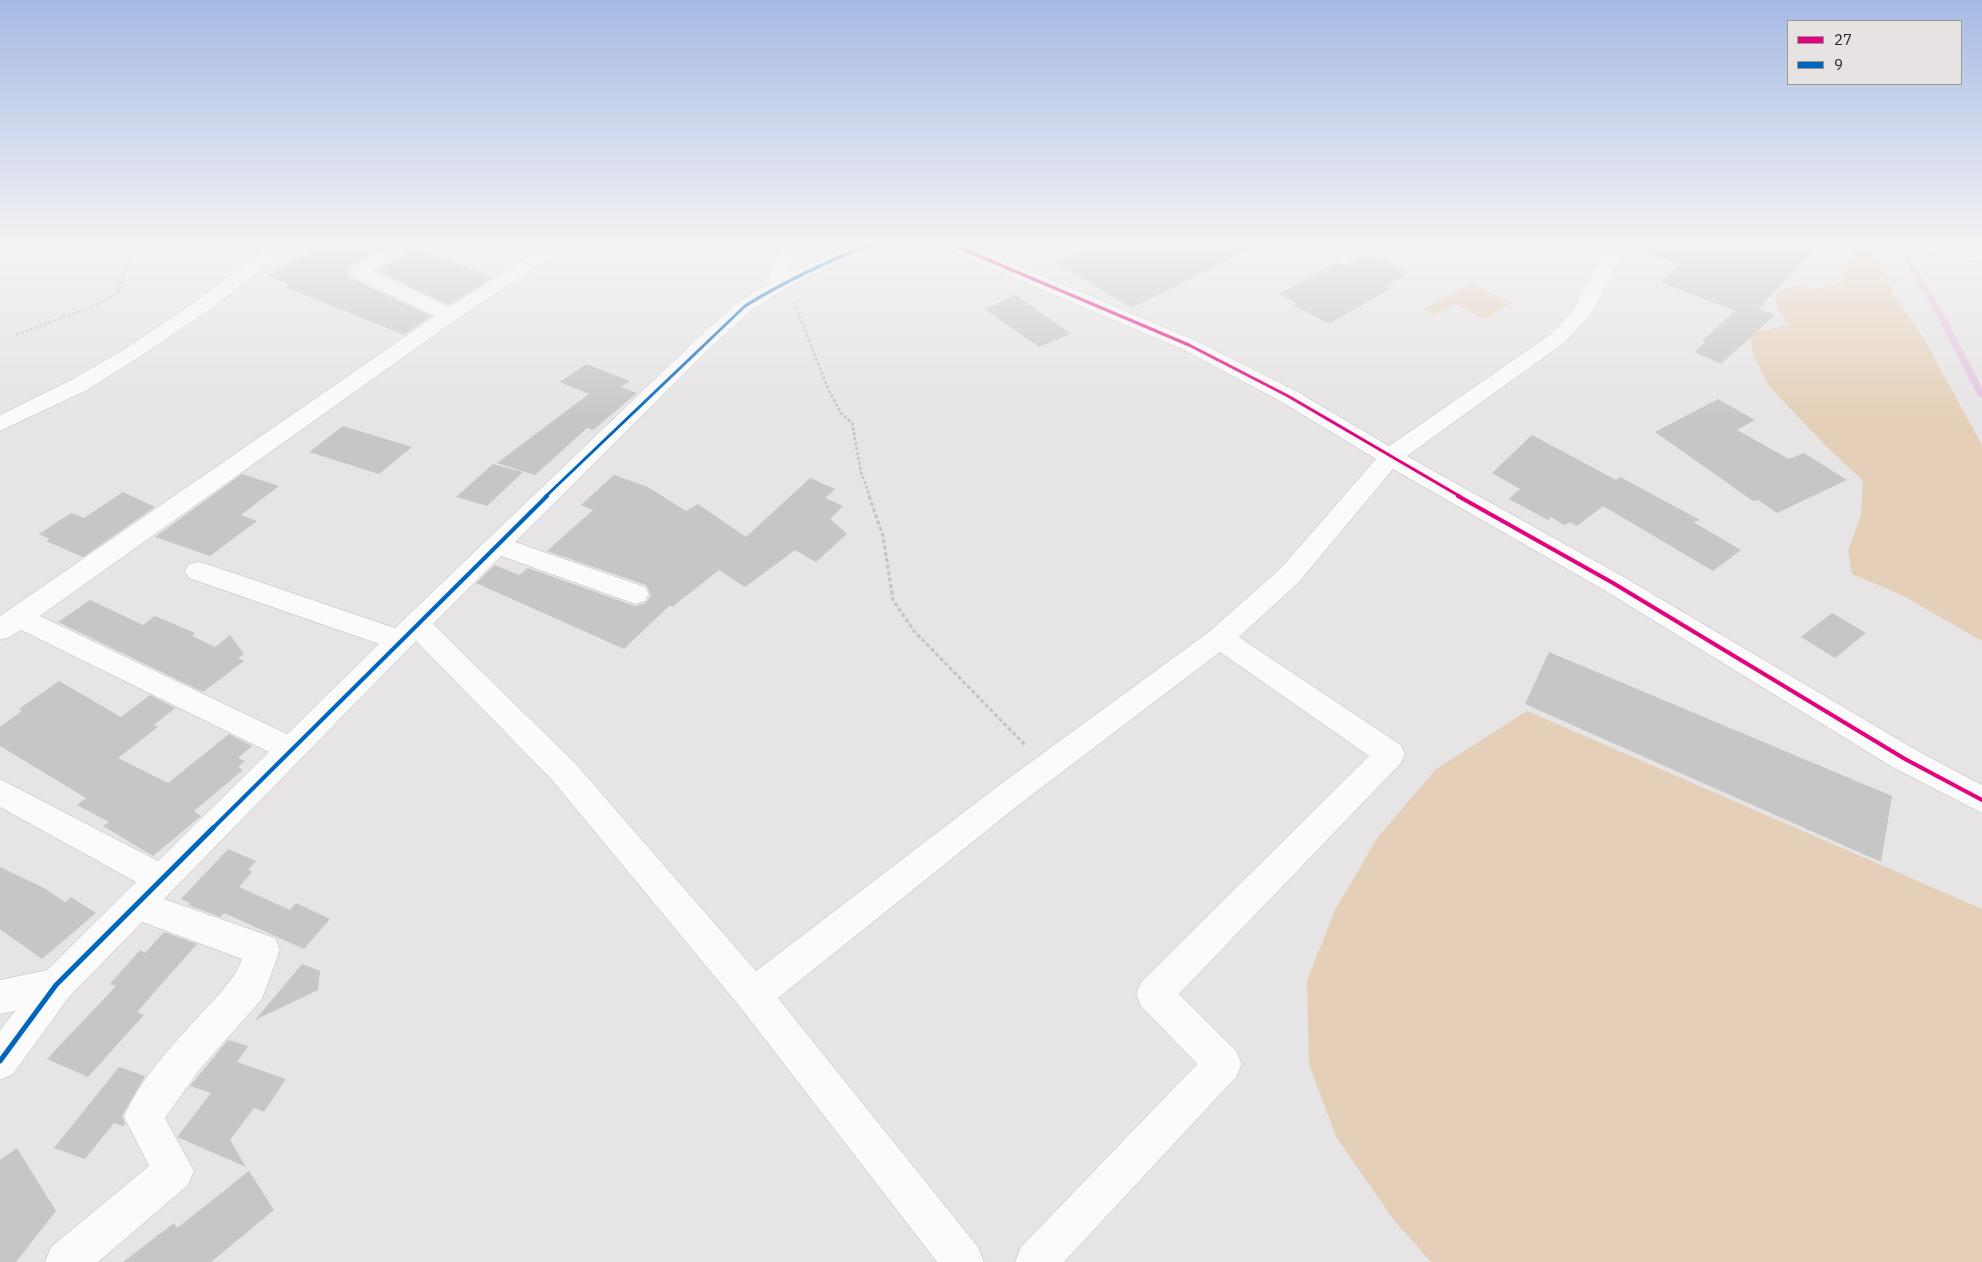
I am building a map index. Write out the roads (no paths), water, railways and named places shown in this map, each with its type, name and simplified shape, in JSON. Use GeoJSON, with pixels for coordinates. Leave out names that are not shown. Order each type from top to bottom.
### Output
{"type":"FeatureCollection","features":[{"type":"Feature","properties":{"kind":"street"},"geometry":{"type":"LineString","coordinates":[[0,424],[79,385],[132,354],[209,301]]}},
{"type":"Feature","properties":{"kind":"street"},"geometry":{"type":"LineString","coordinates":[[420,301],[450,315]]}},
{"type":"Feature","properties":{"kind":"street"},"geometry":{"type":"LineString","coordinates":[[9,624],[472,301]]}},
{"type":"Feature","properties":{"kind":"street"},"geometry":{"type":"LineString","coordinates":[[0,1061],[56,985],[149,891],[595,448],[706,341],[753,301]]}},
{"type":"Feature","properties":{"kind":"street"},"geometry":{"type":"LineString","coordinates":[[1085,301],[1189,345],[1288,396],[1390,457],[1613,583],[1905,759],[1982,800]]}},
{"type":"Feature","properties":{"kind":"street"},"geometry":{"type":"LineString","coordinates":[[753,995],[1047,767],[1220,638],[1290,575],[1390,457],[1558,338],[1582,313],[1588,301]]}},
{"type":"Feature","properties":{"kind":"street"},"geometry":{"type":"LineString","coordinates":[[498,545],[636,594]]}},
{"type":"Feature","properties":{"kind":"street"},"geometry":{"type":"LineString","coordinates":[[198,571],[408,632],[564,772],[753,995],[963,1262]]}},
{"type":"Feature","properties":{"kind":"street"},"geometry":{"type":"LineString","coordinates":[[9,624],[291,749]]}},
{"type":"Feature","properties":{"kind":"street"},"geometry":{"type":"LineString","coordinates":[[1036,1262],[1223,1064],[1154,994],[1390,754],[1220,638]]}},
{"type":"Feature","properties":{"kind":"street"},"geometry":{"type":"LineString","coordinates":[[0,792],[149,891],[263,950],[249,987],[188,1056],[143,1117],[174,1171],[66,1262]]}},
{"type":"Feature","properties":{"kind":"street"},"geometry":{"type":"LineString","coordinates":[[0,997],[56,985]]}},
{"type":"Feature","properties":{"kind":"waterway"},"geometry":{"type":"LineString","coordinates":[[1932,301],[1982,396]]}}]}
